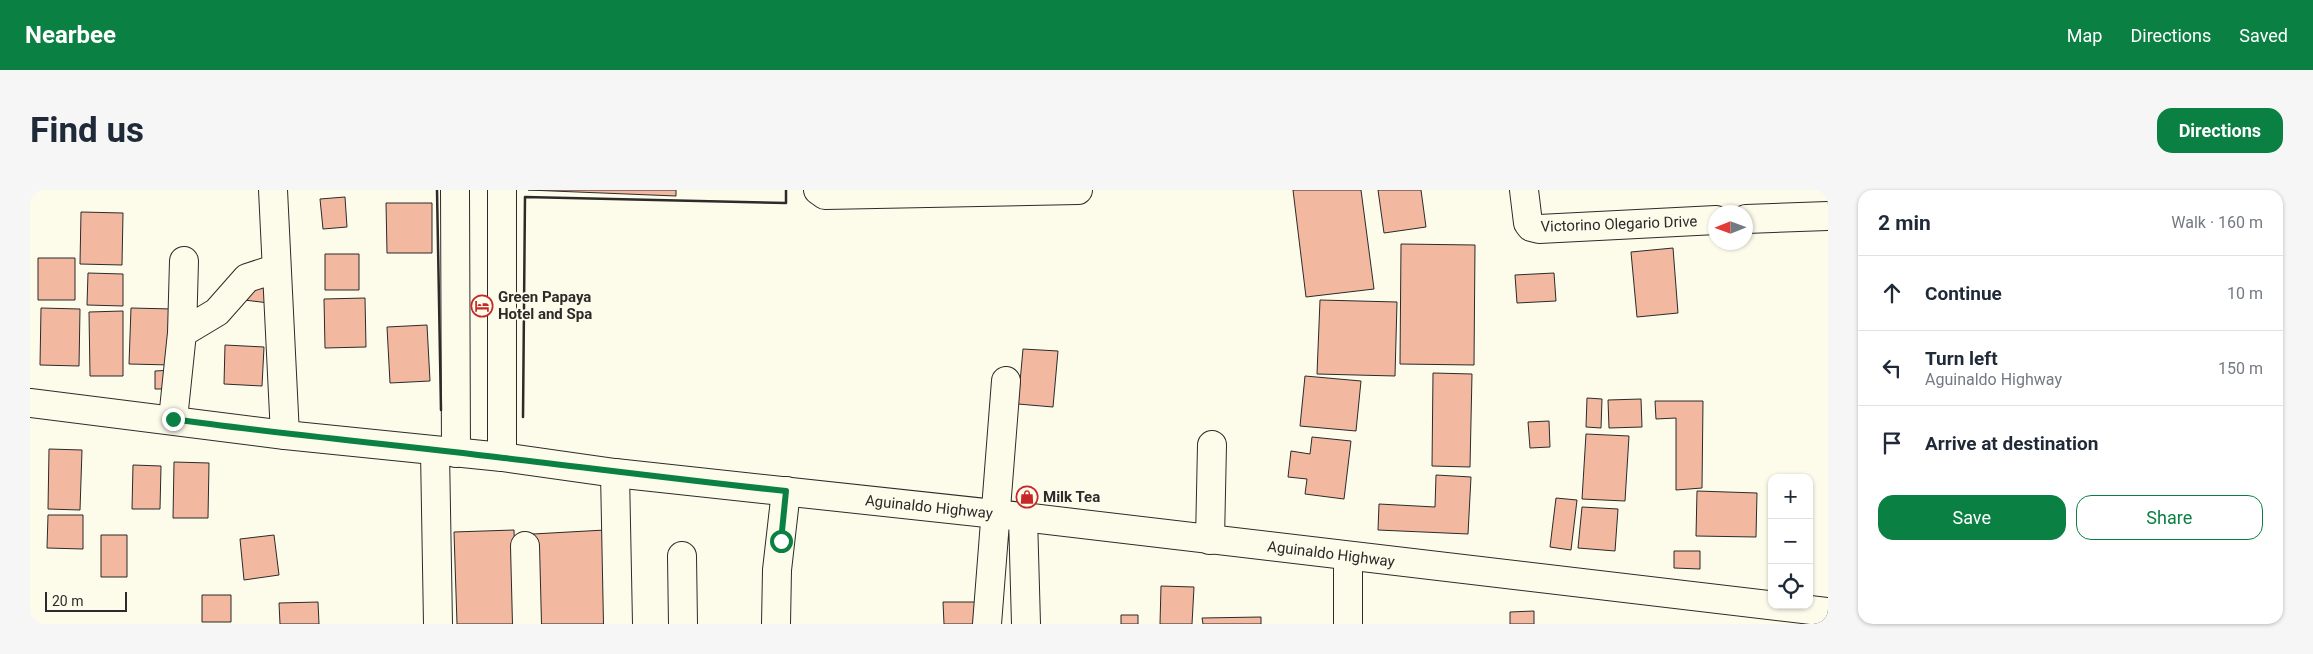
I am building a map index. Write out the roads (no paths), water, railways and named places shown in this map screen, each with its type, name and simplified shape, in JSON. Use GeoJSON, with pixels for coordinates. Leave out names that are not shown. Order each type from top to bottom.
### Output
{"type":"FeatureCollection","features":[{"type":"Feature","properties":{"kind":"main road"},"geometry":{"type":"LineString","coordinates":[[274,190],[275,269],[285,435]]}},
{"type":"Feature","properties":{"kind":"main road"},"geometry":{"type":"LineString","coordinates":[[438,624],[455,190]]}},
{"type":"Feature","properties":{"kind":"main road"},"geometry":{"type":"LineString","coordinates":[[502,190],[502,458]]}},
{"type":"Feature","properties":{"kind":"main road"},"geometry":{"type":"LineString","coordinates":[[818,190],[825,195],[1078,190]]}},
{"type":"Feature","properties":{"kind":"main road","name":"Victorino Olegario Drive"},"geometry":{"type":"LineString","coordinates":[[1524,190],[1528,222],[1531,227],[1539,230],[1708,220]]}},
{"type":"Feature","properties":{"kind":"main road"},"geometry":{"type":"LineString","coordinates":[[1753,219],[1828,216]]}},
{"type":"Feature","properties":{"kind":"main road"},"geometry":{"type":"LineString","coordinates":[[173,419],[182,334],[184,261]]}},
{"type":"Feature","properties":{"kind":"main road"},"geometry":{"type":"LineString","coordinates":[[182,334],[217,312],[247,278],[275,269]]}},
{"type":"Feature","properties":{"kind":"main road"},"geometry":{"type":"LineString","coordinates":[[1006,381],[1010,516],[1026,624]]}},
{"type":"Feature","properties":{"kind":"main road","name":"Aguinaldo Highway"},"geometry":{"type":"LineString","coordinates":[[30,403],[173,419],[285,435],[1010,516],[1828,612]]}},
{"type":"Feature","properties":{"kind":"main road"},"geometry":{"type":"LineString","coordinates":[[1210,540],[1212,446]]}},
{"type":"Feature","properties":{"kind":"main road"},"geometry":{"type":"LineString","coordinates":[[615,473],[618,624]]}},
{"type":"Feature","properties":{"kind":"main road"},"geometry":{"type":"LineString","coordinates":[[776,624],[777,570],[786,491]]}},
{"type":"Feature","properties":{"kind":"main road"},"geometry":{"type":"LineString","coordinates":[[987,624],[1010,516]]}},
{"type":"Feature","properties":{"kind":"main road"},"geometry":{"type":"LineString","coordinates":[[525,546],[527,624]]}},
{"type":"Feature","properties":{"kind":"main road"},"geometry":{"type":"LineString","coordinates":[[682,556],[683,624]]}},
{"type":"Feature","properties":{"kind":"main road"},"geometry":{"type":"LineString","coordinates":[[1348,556],[1348,624]]}},
{"type":"Feature","properties":{"kind":"place","name":"Green Papaya Hotel and Spa"},"geometry":{"type":"Point","coordinates":[482,306]}},
{"type":"Feature","properties":{"kind":"place","name":"Milk Tea"},"geometry":{"type":"Point","coordinates":[1027,497]}}]}
